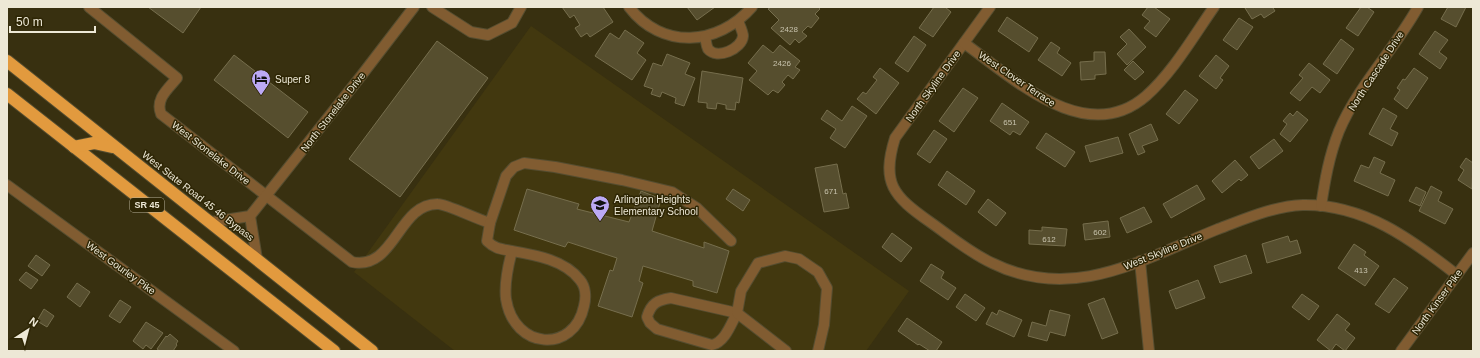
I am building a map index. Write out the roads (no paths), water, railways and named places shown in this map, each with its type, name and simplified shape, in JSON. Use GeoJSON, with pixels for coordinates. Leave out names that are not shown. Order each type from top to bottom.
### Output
{"type":"FeatureCollection","features":[{"type":"Feature","properties":{"kind":"highway","name":"West State Road 45 46 Bypass"},"geometry":{"type":"LineString","coordinates":[[7,61],[212,222],[372,351]]}},
{"type":"Feature","properties":{"kind":"highway","name":"SR 45"},"geometry":{"type":"LineString","coordinates":[[7,95],[334,351]]}},
{"type":"Feature","properties":{"kind":"highway"},"geometry":{"type":"LineString","coordinates":[[74,147],[94,143],[117,148]]}},
{"type":"Feature","properties":{"kind":"street","name":"West Stonelake Drive"},"geometry":{"type":"LineString","coordinates":[[89,7],[177,78],[162,97],[158,108],[166,119],[267,196],[342,256],[352,262],[361,264],[369,263],[379,257],[410,218],[419,210],[430,206],[439,204],[490,224]]}},
{"type":"Feature","properties":{"kind":"street","name":"North Stonelake Drive"},"geometry":{"type":"LineString","coordinates":[[250,216],[414,7]]}},
{"type":"Feature","properties":{"kind":"street"},"geometry":{"type":"LineString","coordinates":[[432,7],[471,32],[488,35],[512,23],[521,7]]}},
{"type":"Feature","properties":{"kind":"street"},"geometry":{"type":"LineString","coordinates":[[629,7],[646,24],[659,31],[677,37],[705,37],[721,32],[738,21],[752,7]]}},
{"type":"Feature","properties":{"kind":"street","name":"North Skyline Drive"},"geometry":{"type":"LineString","coordinates":[[889,171],[890,155],[895,138],[990,7]]}},
{"type":"Feature","properties":{"kind":"street","name":"West Clover Terrace"},"geometry":{"type":"LineString","coordinates":[[964,43],[1052,104],[1079,113],[1109,114],[1135,105],[1158,84],[1214,7]]}},
{"type":"Feature","properties":{"kind":"street","name":"North Cascade Drive"},"geometry":{"type":"LineString","coordinates":[[1321,206],[1325,176],[1340,130],[1357,98],[1418,7]]}},
{"type":"Feature","properties":{"kind":"street"},"geometry":{"type":"LineString","coordinates":[[705,37],[707,48],[712,52],[720,54],[736,47],[741,43],[743,35],[738,21]]}},
{"type":"Feature","properties":{"kind":"street"},"geometry":{"type":"LineString","coordinates":[[512,251],[507,271],[506,299],[514,319],[521,331],[537,340],[553,339],[569,332],[582,318],[586,297],[581,280],[564,266],[538,256],[512,251],[494,248],[487,241],[490,224],[506,176],[514,167],[524,163],[615,178],[672,192],[697,208],[731,241]]}},
{"type":"Feature","properties":{"kind":"street","name":"West Skyline Drive"},"geometry":{"type":"LineString","coordinates":[[889,171],[896,193],[911,208],[968,250],[1004,269],[1033,278],[1070,280],[1098,276],[1265,212],[1302,205],[1349,210],[1383,224],[1426,250],[1457,275]]}},
{"type":"Feature","properties":{"kind":"street","name":"West Gourley Pike"},"geometry":{"type":"LineString","coordinates":[[7,185],[234,351]]}},
{"type":"Feature","properties":{"kind":"street"},"geometry":{"type":"LineString","coordinates":[[212,222],[250,216],[257,259]]}},
{"type":"Feature","properties":{"kind":"street","name":"North Kinser Pike"},"geometry":{"type":"LineString","coordinates":[[1401,351],[1473,253]]}},
{"type":"Feature","properties":{"kind":"street"},"geometry":{"type":"LineString","coordinates":[[786,351],[736,313],[671,298],[658,300],[650,307],[647,317],[650,323],[657,329],[712,345],[718,344],[723,338],[736,313],[741,291],[758,263],[785,256],[799,259],[818,272],[827,288],[824,325],[818,351]]}},
{"type":"Feature","properties":{"kind":"street"},"geometry":{"type":"LineString","coordinates":[[1140,261],[1149,351]]}},
{"type":"Feature","properties":{"kind":"place","name":"Super 8"},"geometry":{"type":"Point","coordinates":[261,96]}},
{"type":"Feature","properties":{"kind":"place","name":"Arlington Heights Elementary School"},"geometry":{"type":"Point","coordinates":[600,222]}}]}
